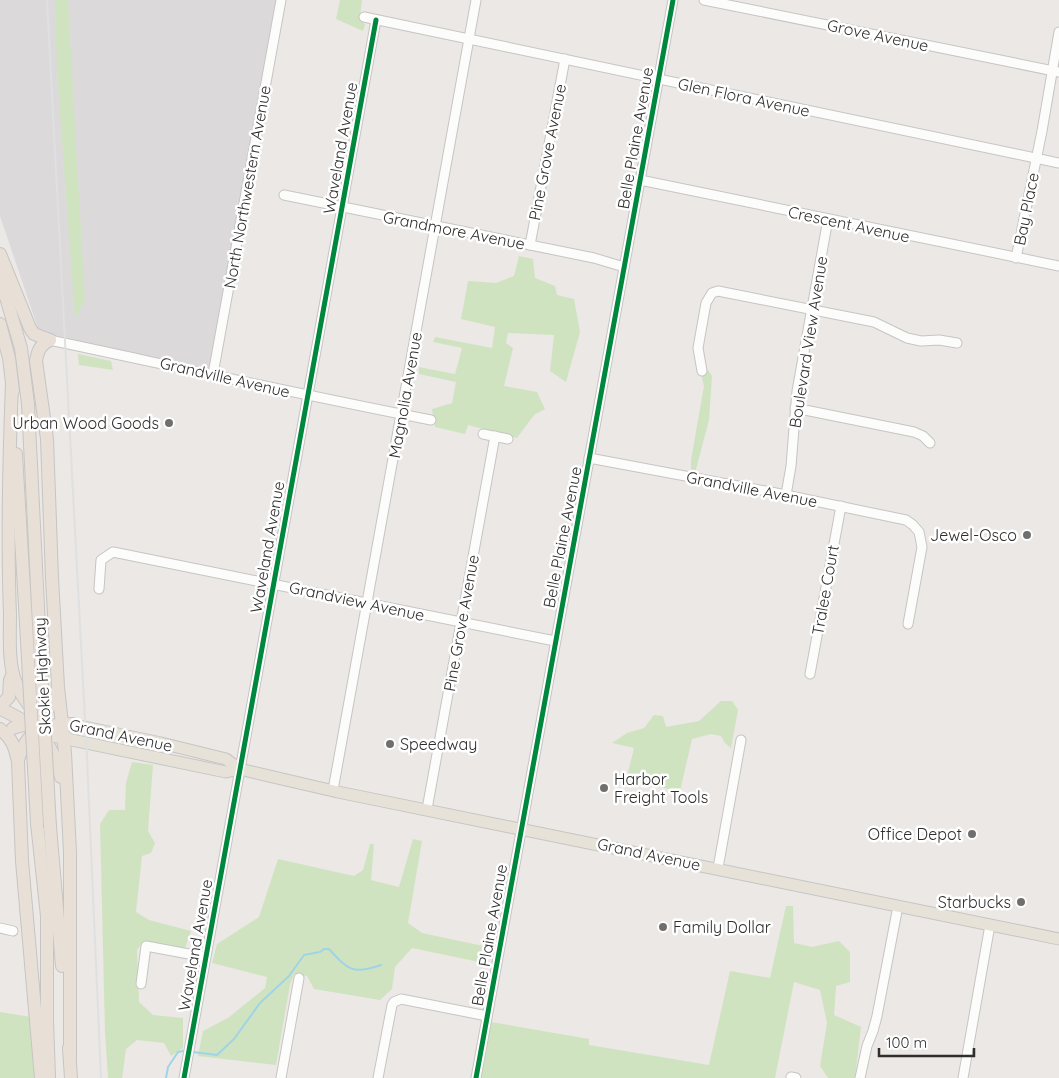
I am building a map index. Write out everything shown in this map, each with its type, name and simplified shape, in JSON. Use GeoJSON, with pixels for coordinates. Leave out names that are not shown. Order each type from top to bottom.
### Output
{"type":"FeatureCollection","features":[{"type":"Feature","properties":{"kind":"highway"},"geometry":{"type":"LineString","coordinates":[[0,254],[30,328],[34,334],[50,340]]}},
{"type":"Feature","properties":{"kind":"highway","name":"Skokie Highway"},"geometry":{"type":"LineString","coordinates":[[0,277],[21,348],[29,422],[50,827],[70,1057],[70,1078]]}},
{"type":"Feature","properties":{"kind":"highway","name":"Skokie Highway"},"geometry":{"type":"LineString","coordinates":[[0,324],[9,358],[12,383],[37,823],[47,916],[49,1078]]}},
{"type":"Feature","properties":{"kind":"highway"},"geometry":{"type":"LineString","coordinates":[[50,340],[38,349],[36,361],[47,439],[58,687],[51,727],[66,791],[70,852],[70,1057]]}},
{"type":"Feature","properties":{"kind":"highway"},"geometry":{"type":"LineString","coordinates":[[21,348],[29,373],[33,398],[52,578]]}},
{"type":"Feature","properties":{"kind":"highway"},"geometry":{"type":"LineString","coordinates":[[12,383],[8,496],[8,585],[13,674],[25,701],[51,727]]}},
{"type":"Feature","properties":{"kind":"highway"},"geometry":{"type":"LineString","coordinates":[[13,674],[10,680],[9,697],[1,708],[51,727]]}},
{"type":"Feature","properties":{"kind":"highway"},"geometry":{"type":"LineString","coordinates":[[58,687],[51,706],[51,727],[55,757],[66,791]]}},
{"type":"Feature","properties":{"kind":"highway"},"geometry":{"type":"LineString","coordinates":[[0,727],[15,747],[18,762],[22,861],[41,1078]]}},
{"type":"Feature","properties":{"kind":"highway"},"geometry":{"type":"LineString","coordinates":[[13,728],[51,727]]}},
{"type":"Feature","properties":{"kind":"highway"},"geometry":{"type":"LineString","coordinates":[[18,762],[24,743],[51,727]]}},
{"type":"Feature","properties":{"kind":"main road"},"geometry":{"type":"LineString","coordinates":[[0,727],[13,728]]}},
{"type":"Feature","properties":{"kind":"main road","name":"Grand Avenue"},"geometry":{"type":"LineString","coordinates":[[51,727],[226,772],[239,769]]}},
{"type":"Feature","properties":{"kind":"main road","name":"Grand Avenue"},"geometry":{"type":"LineString","coordinates":[[51,727],[160,743],[226,759],[239,769],[333,790],[1059,939]]}},
{"type":"Feature","properties":{"kind":"street","name":"North Northwestern Avenue"},"geometry":{"type":"LineString","coordinates":[[213,374],[281,0]]}},
{"type":"Feature","properties":{"kind":"street","name":"Magnolia Avenue"},"geometry":{"type":"LineString","coordinates":[[333,790],[476,0]]}},
{"type":"Feature","properties":{"kind":"street","name":"Belle Plaine Avenue"},"geometry":{"type":"LineString","coordinates":[[476,1078],[673,0]]}},
{"type":"Feature","properties":{"kind":"street","name":"Grove Avenue"},"geometry":{"type":"LineString","coordinates":[[704,0],[1056,71]]}},
{"type":"Feature","properties":{"kind":"street","name":"Glen Flora Avenue"},"geometry":{"type":"LineString","coordinates":[[364,17],[1059,163]]}},
{"type":"Feature","properties":{"kind":"street","name":"Waveland Avenue"},"geometry":{"type":"LineString","coordinates":[[184,1078],[376,20]]}},
{"type":"Feature","properties":{"kind":"street"},"geometry":{"type":"LineString","coordinates":[[1056,71],[1059,32]]}},
{"type":"Feature","properties":{"kind":"street","name":"Pine Grove Avenue"},"geometry":{"type":"LineString","coordinates":[[530,245],[565,59]]}},
{"type":"Feature","properties":{"kind":"street","name":"Bay Place"},"geometry":{"type":"LineString","coordinates":[[1016,258],[1056,71]]}},
{"type":"Feature","properties":{"kind":"street","name":"Crescent Avenue"},"geometry":{"type":"LineString","coordinates":[[640,180],[1059,266]]}},
{"type":"Feature","properties":{"kind":"street","name":"Grandmore Avenue"},"geometry":{"type":"LineString","coordinates":[[284,195],[594,258],[624,267]]}},
{"type":"Feature","properties":{"kind":"street","name":"Boulevard View Avenue"},"geometry":{"type":"LineString","coordinates":[[786,495],[791,466],[800,367],[828,220]]}},
{"type":"Feature","properties":{"kind":"street"},"geometry":{"type":"LineString","coordinates":[[702,371],[699,360],[699,340],[706,303],[712,293],[718,291],[874,322],[907,338],[921,341],[957,342]]}},
{"type":"Feature","properties":{"kind":"street","name":"Grandville Avenue"},"geometry":{"type":"LineString","coordinates":[[50,340],[307,396],[431,420]]}},
{"type":"Feature","properties":{"kind":"street"},"geometry":{"type":"LineString","coordinates":[[795,408],[914,432],[923,436],[930,444]]}},
{"type":"Feature","properties":{"kind":"street"},"geometry":{"type":"LineString","coordinates":[[483,434],[508,439]]}},
{"type":"Feature","properties":{"kind":"street","name":"Pine Grove Avenue"},"geometry":{"type":"LineString","coordinates":[[427,810],[495,436]]}},
{"type":"Feature","properties":{"kind":"street","name":"Grandville Avenue"},"geometry":{"type":"LineString","coordinates":[[589,458],[841,506],[903,519],[913,524],[919,532],[922,547],[908,624]]}},
{"type":"Feature","properties":{"kind":"street","name":"Tralee Court"},"geometry":{"type":"LineString","coordinates":[[810,674],[841,506]]}},
{"type":"Feature","properties":{"kind":"street","name":"Grandview Avenue"},"geometry":{"type":"LineString","coordinates":[[99,590],[101,560],[112,552],[555,641]]}},
{"type":"Feature","properties":{"kind":"street"},"geometry":{"type":"LineString","coordinates":[[718,868],[741,740]]}},
{"type":"Feature","properties":{"kind":"street"},"geometry":{"type":"LineString","coordinates":[[860,1078],[867,1046],[877,1016],[898,906]]}},
{"type":"Feature","properties":{"kind":"street"},"geometry":{"type":"LineString","coordinates":[[963,1078],[990,925]]}},
{"type":"Feature","properties":{"kind":"street"},"geometry":{"type":"LineString","coordinates":[[0,928],[13,931]]}},
{"type":"Feature","properties":{"kind":"street","name":"Waveland Avenue"},"geometry":{"type":"LineString","coordinates":[[141,984],[146,946],[205,957]]}},
{"type":"Feature","properties":{"kind":"street"},"geometry":{"type":"LineString","coordinates":[[280,1078],[299,978]]}},
{"type":"Feature","properties":{"kind":"street"},"geometry":{"type":"LineString","coordinates":[[378,1078],[392,1005],[397,1000],[401,999],[487,1016]]}},
{"type":"Feature","properties":{"kind":"shaded area"},"geometry":{"type":"Polygon","coordinates":[[[0,0],[282,0],[213,374],[43,343],[0,216],[0,0]]]}},
{"type":"Feature","properties":{"kind":"green space"},"geometry":{"type":"Polygon","coordinates":[[[55,0],[68,0],[85,301],[75,319],[57,71],[55,0]]]}},
{"type":"Feature","properties":{"kind":"green space"},"geometry":{"type":"Polygon","coordinates":[[[340,0],[362,0],[360,17],[365,25],[363,31],[336,19],[340,0]]]}},
{"type":"Feature","properties":{"kind":"green space"},"geometry":{"type":"Polygon","coordinates":[[[519,256],[533,259],[535,278],[555,286],[557,295],[574,299],[580,332],[566,382],[550,371],[554,335],[508,333],[506,343],[513,348],[504,386],[537,392],[545,409],[534,415],[517,438],[468,425],[465,434],[435,427],[432,409],[452,403],[456,382],[419,374],[419,367],[455,374],[462,348],[433,342],[435,337],[492,348],[495,327],[461,319],[468,281],[496,283],[514,276],[519,256]]]}},
{"type":"Feature","properties":{"kind":"green space"},"geometry":{"type":"Polygon","coordinates":[[[78,354],[111,361],[113,370],[79,365],[78,354]]]}},
{"type":"Feature","properties":{"kind":"green space"},"geometry":{"type":"Polygon","coordinates":[[[708,370],[712,376],[709,420],[695,473],[691,472],[691,460],[704,386],[701,374],[708,370]]]}},
{"type":"Feature","properties":{"kind":"green space"},"geometry":{"type":"Polygon","coordinates":[[[721,701],[732,701],[738,710],[731,748],[721,736],[711,734],[692,739],[680,791],[626,781],[634,748],[612,743],[627,733],[644,728],[654,715],[663,716],[666,727],[699,721],[721,701]]]}},
{"type":"Feature","properties":{"kind":"green space"},"geometry":{"type":"Polygon","coordinates":[[[132,762],[153,765],[148,831],[155,843],[151,853],[142,856],[136,912],[149,920],[191,931],[185,948],[143,941],[137,950],[139,1002],[153,1015],[183,1018],[183,1048],[171,1056],[164,1043],[137,1040],[126,1049],[122,1078],[108,1078],[105,1032],[100,824],[109,810],[125,810],[126,783],[132,762]]]}},
{"type":"Feature","properties":{"kind":"green space"},"geometry":{"type":"Polygon","coordinates":[[[413,839],[422,841],[408,923],[422,933],[488,947],[484,963],[412,948],[395,967],[392,989],[380,1000],[314,989],[307,976],[294,974],[290,985],[276,1065],[198,1056],[203,1031],[228,1018],[265,988],[267,977],[212,963],[217,944],[259,917],[278,859],[354,876],[363,870],[370,844],[374,844],[371,880],[399,887],[413,839]]]}},
{"type":"Feature","properties":{"kind":"green space"},"geometry":{"type":"Polygon","coordinates":[[[786,906],[793,906],[794,943],[812,947],[839,941],[850,952],[850,982],[836,986],[834,1015],[861,1027],[855,1078],[828,1078],[820,1066],[827,1023],[820,990],[794,982],[775,1078],[481,1078],[491,1022],[589,1039],[589,1045],[709,1065],[730,971],[770,978],[786,906]]]}},
{"type":"Feature","properties":{"kind":"green space"},"geometry":{"type":"Polygon","coordinates":[[[0,1012],[31,1017],[37,1078],[0,1078],[0,1012]]]}},
{"type":"Feature","properties":{"kind":"waterway"},"geometry":{"type":"LineString","coordinates":[[193,1052],[217,1055],[234,1039],[260,1003],[289,976],[304,955],[329,949],[341,962],[352,969],[364,970],[381,965]]}},
{"type":"Feature","properties":{"kind":"waterway"},"geometry":{"type":"LineString","coordinates":[[166,1078],[168,1067],[178,1052],[183,1051]]}},
{"type":"Feature","properties":{"kind":"railway"},"geometry":{"type":"LineString","coordinates":[[47,0],[87,758],[101,1078]]}},
{"type":"Feature","properties":{"kind":"cycle path"},"geometry":{"type":"LineString","coordinates":[[476,1078],[673,0]]}},
{"type":"Feature","properties":{"kind":"cycle path"},"geometry":{"type":"LineString","coordinates":[[184,1078],[376,20]]}},
{"type":"Feature","properties":{"kind":"place","name":"Urban Wood Goods"},"geometry":{"type":"Point","coordinates":[169,423]}},
{"type":"Feature","properties":{"kind":"place","name":"Jewel-Osco"},"geometry":{"type":"Point","coordinates":[1027,535]}},
{"type":"Feature","properties":{"kind":"place","name":"Speedway"},"geometry":{"type":"Point","coordinates":[390,744]}},
{"type":"Feature","properties":{"kind":"place","name":"Harbor Freight Tools"},"geometry":{"type":"Point","coordinates":[604,788]}},
{"type":"Feature","properties":{"kind":"place","name":"Office Depot"},"geometry":{"type":"Point","coordinates":[972,834]}},
{"type":"Feature","properties":{"kind":"place","name":"Starbucks"},"geometry":{"type":"Point","coordinates":[1021,902]}},
{"type":"Feature","properties":{"kind":"place","name":"Family Dollar"},"geometry":{"type":"Point","coordinates":[663,927]}}]}
